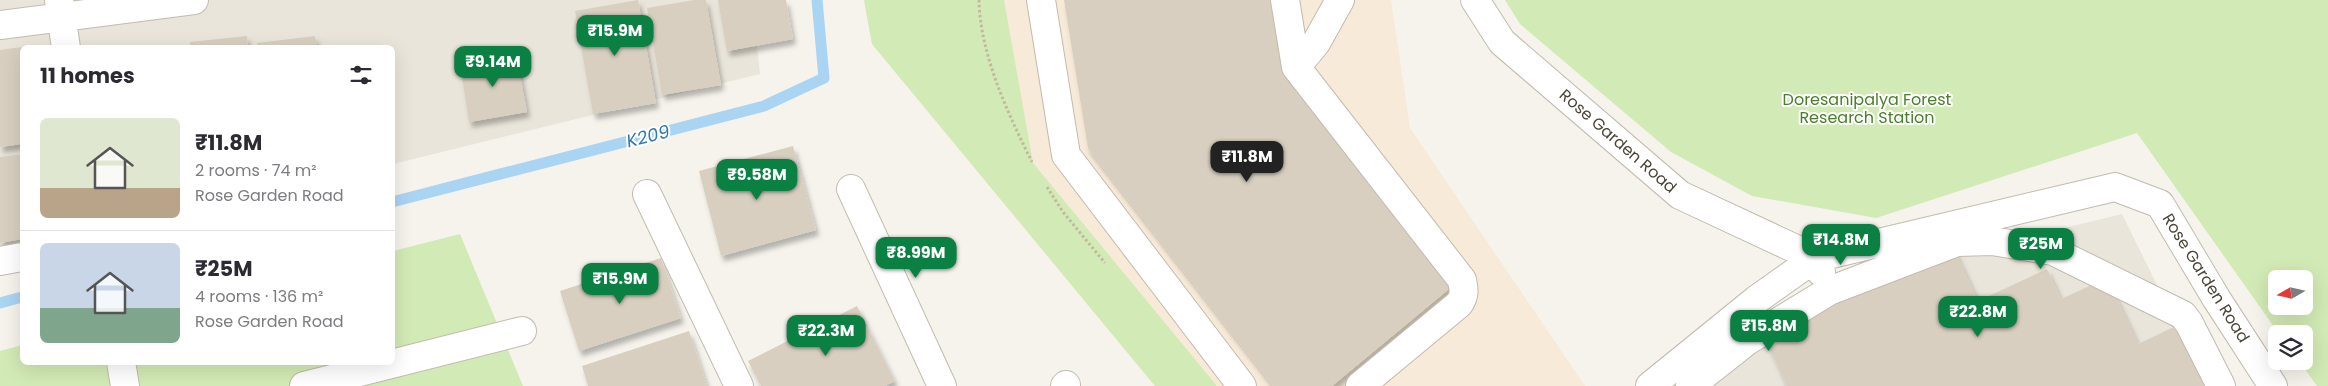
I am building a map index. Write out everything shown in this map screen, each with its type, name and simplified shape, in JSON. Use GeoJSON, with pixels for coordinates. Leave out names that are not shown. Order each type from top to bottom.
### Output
{"type":"FeatureCollection","features":[{"type":"Feature","properties":{"kind":"street"},"geometry":{"type":"LineString","coordinates":[[0,25],[60,8],[194,0]]}},
{"type":"Feature","properties":{"kind":"street"},"geometry":{"type":"LineString","coordinates":[[1041,0],[1066,154],[1242,386]]}},
{"type":"Feature","properties":{"kind":"street"},"geometry":{"type":"LineString","coordinates":[[1285,0],[1296,67],[1462,280],[1464,290],[1463,298],[1459,304],[1360,386]]}},
{"type":"Feature","properties":{"kind":"street"},"geometry":{"type":"LineString","coordinates":[[1296,67],[1316,42],[1340,0]]}},
{"type":"Feature","properties":{"kind":"street","name":"Rose Garden Road"},"geometry":{"type":"LineString","coordinates":[[1475,0],[1502,42],[1680,195],[1815,258],[2115,188],[2160,204],[2216,298],[2273,386]]}},
{"type":"Feature","properties":{"kind":"street"},"geometry":{"type":"LineString","coordinates":[[60,8],[66,45]]}},
{"type":"Feature","properties":{"kind":"street"},"geometry":{"type":"LineString","coordinates":[[852,189],[942,386]]}},
{"type":"Feature","properties":{"kind":"street"},"geometry":{"type":"LineString","coordinates":[[647,194],[739,386]]}},
{"type":"Feature","properties":{"kind":"street"},"geometry":{"type":"LineString","coordinates":[[1690,386],[1747,341],[1829,291],[1957,242],[1992,241],[2053,250],[2182,315],[2189,324],[2220,386]]}},
{"type":"Feature","properties":{"kind":"street"},"geometry":{"type":"LineString","coordinates":[[0,261],[20,257]]}},
{"type":"Feature","properties":{"kind":"street"},"geometry":{"type":"LineString","coordinates":[[1650,386],[1756,300],[1815,258],[1829,291]]}},
{"type":"Feature","properties":{"kind":"street"},"geometry":{"type":"LineString","coordinates":[[395,363],[522,331]]}},
{"type":"Feature","properties":{"kind":"street"},"geometry":{"type":"LineString","coordinates":[[122,365],[125,386]]}},
{"type":"Feature","properties":{"kind":"street"},"geometry":{"type":"LineString","coordinates":[[304,386],[387,365]]}},
{"type":"Feature","properties":{"kind":"shaded area"},"geometry":{"type":"Polygon","coordinates":[[[0,0],[752,0],[760,74],[395,164],[395,45],[20,45],[20,246],[0,249],[0,0]]]}},
{"type":"Feature","properties":{"kind":"shaded area"},"geometry":{"type":"Polygon","coordinates":[[[864,0],[1391,0],[1410,128],[1585,386],[1155,386],[872,44],[864,0]]]}},
{"type":"Feature","properties":{"kind":"shaded area"},"geometry":{"type":"Polygon","coordinates":[[[2122,214],[2207,386],[1689,386],[1846,281],[2122,214]]]}},
{"type":"Feature","properties":{"kind":"green space"},"geometry":{"type":"Polygon","coordinates":[[[864,0],[1004,0],[1033,163],[1217,386],[1155,386],[872,44],[864,0]]]}},
{"type":"Feature","properties":{"kind":"green space","name":"Doresanipalya Forest Research Station"},"geometry":{"type":"Polygon","coordinates":[[[1505,0],[2328,0],[2328,386],[2317,386],[2305,370],[2313,370],[2313,325],[2273,325],[2137,133],[1876,218],[1752,196],[1671,152],[1520,24],[1505,0]]]}},
{"type":"Feature","properties":{"kind":"green space"},"geometry":{"type":"Polygon","coordinates":[[[460,234],[523,386],[0,386],[0,351],[20,346],[20,365],[395,365],[395,250],[460,234]]]}},
{"type":"Feature","properties":{"kind":"building"},"geometry":{"type":"Polygon","coordinates":[[[638,0],[656,103],[593,114],[575,11],[638,0]]]}},
{"type":"Feature","properties":{"kind":"building"},"geometry":{"type":"Polygon","coordinates":[[[694,0],[706,0],[721,85],[662,95],[647,8],[694,0]]]}},
{"type":"Feature","properties":{"kind":"building"},"geometry":{"type":"Polygon","coordinates":[[[718,0],[786,0],[793,39],[727,51],[718,0]]]}},
{"type":"Feature","properties":{"kind":"building"},"geometry":{"type":"Polygon","coordinates":[[[1064,0],[1270,0],[1282,73],[1455,284],[1332,386],[1273,386],[1088,148],[1064,0]]]}},
{"type":"Feature","properties":{"kind":"building"},"geometry":{"type":"Polygon","coordinates":[[[247,36],[248,45],[190,45],[190,42],[247,36]]]}},
{"type":"Feature","properties":{"kind":"building"},"geometry":{"type":"Polygon","coordinates":[[[315,36],[316,45],[257,45],[257,43],[315,36]]]}},
{"type":"Feature","properties":{"kind":"building"},"geometry":{"type":"Polygon","coordinates":[[[20,47],[20,144],[0,147],[0,50],[20,47]]]}},
{"type":"Feature","properties":{"kind":"building"},"geometry":{"type":"Polygon","coordinates":[[[516,54],[527,112],[469,122],[460,64],[516,54]]]}},
{"type":"Feature","properties":{"kind":"building"},"geometry":{"type":"Polygon","coordinates":[[[793,146],[816,230],[721,256],[699,171],[793,146]]]}},
{"type":"Feature","properties":{"kind":"building"},"geometry":{"type":"Polygon","coordinates":[[[20,154],[20,239],[0,243],[0,157],[20,154]]]}},
{"type":"Feature","properties":{"kind":"building"},"geometry":{"type":"Polygon","coordinates":[[[1954,249],[1978,301],[2047,269],[2061,299],[2107,278],[2138,344],[2180,324],[2208,386],[1787,386],[1765,337],[1954,249]]]}},
{"type":"Feature","properties":{"kind":"building"},"geometry":{"type":"Polygon","coordinates":[[[661,258],[681,318],[579,351],[560,291],[661,258]]]}},
{"type":"Feature","properties":{"kind":"building"},"geometry":{"type":"Polygon","coordinates":[[[857,306],[895,381],[885,386],[761,386],[748,361],[857,306]]]}},
{"type":"Feature","properties":{"kind":"building"},"geometry":{"type":"Polygon","coordinates":[[[689,331],[707,386],[588,386],[582,366],[689,331]]]}},
{"type":"Feature","properties":{"kind":"waterway","name":"K209"},"geometry":{"type":"LineString","coordinates":[[395,201],[764,106],[824,78],[817,0]]}},
{"type":"Feature","properties":{"kind":"waterway","name":"K209"},"geometry":{"type":"LineString","coordinates":[[0,303],[20,298]]}}]}
